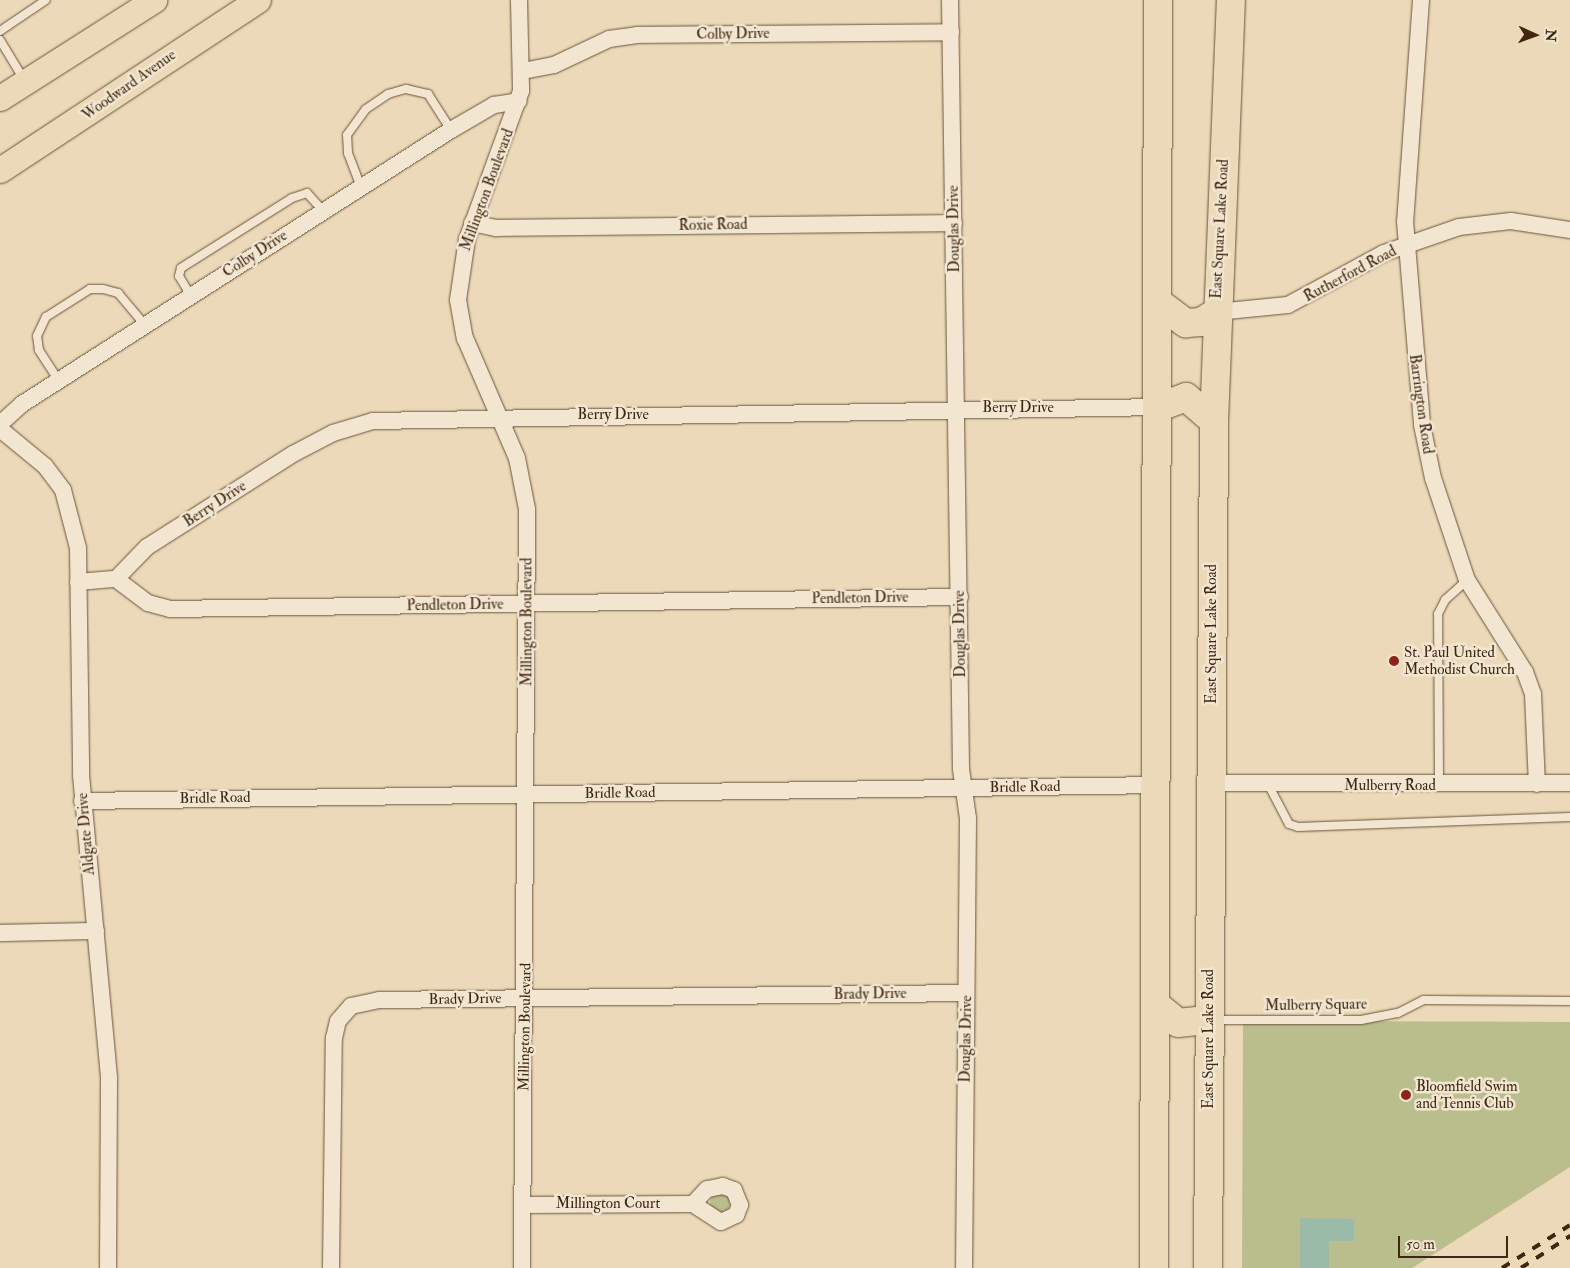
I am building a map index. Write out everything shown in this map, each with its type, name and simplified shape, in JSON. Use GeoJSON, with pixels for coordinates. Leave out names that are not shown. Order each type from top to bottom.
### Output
{"type":"FeatureCollection","features":[{"type":"Feature","properties":{"kind":"highway"},"geometry":{"type":"LineString","coordinates":[[1154,1268],[1160,408],[1158,0]]}},
{"type":"Feature","properties":{"kind":"highway","name":"East Square Lake Road"},"geometry":{"type":"LineString","coordinates":[[1208,1268],[1216,312],[1232,0]]}},
{"type":"Feature","properties":{"kind":"highway"},"geometry":{"type":"LineString","coordinates":[[1160,303],[1186,323],[1201,322],[1216,312]]}},
{"type":"Feature","properties":{"kind":"highway"},"geometry":{"type":"LineString","coordinates":[[1160,408],[1186,397],[1214,421]]}},
{"type":"Feature","properties":{"kind":"highway"},"geometry":{"type":"LineString","coordinates":[[1156,1005],[1178,1023],[1209,1020]]}},
{"type":"Feature","properties":{"kind":"main road"},"geometry":{"type":"LineString","coordinates":[[0,98],[154,0]]}},
{"type":"Feature","properties":{"kind":"main road","name":"Woodward Avenue"},"geometry":{"type":"LineString","coordinates":[[0,170],[258,0]]}},
{"type":"Feature","properties":{"kind":"street","name":"Millington Boulevard"},"geometry":{"type":"LineString","coordinates":[[519,0],[523,72],[519,101],[472,223],[460,270],[459,312],[470,352],[501,415],[526,493],[527,794],[522,1268]]}},
{"type":"Feature","properties":{"kind":"street","name":"Douglas Drive"},"geometry":{"type":"LineString","coordinates":[[950,0],[963,788],[968,818],[964,1268]]}},
{"type":"Feature","properties":{"kind":"street","name":"Barrington Road"},"geometry":{"type":"LineString","coordinates":[[1421,0],[1406,244],[1425,443],[1467,580],[1530,683],[1537,721],[1537,784]]}},
{"type":"Feature","properties":{"kind":"street","name":"Colby Drive"},"geometry":{"type":"LineString","coordinates":[[523,72],[554,65],[599,42],[629,36],[951,32]]}},
{"type":"Feature","properties":{"kind":"street","name":"Colby Drive"},"geometry":{"type":"LineString","coordinates":[[0,424],[59,381],[361,186],[494,105],[519,101]]}},
{"type":"Feature","properties":{"kind":"street","name":"Rutherford Road"},"geometry":{"type":"LineString","coordinates":[[1216,312],[1288,305],[1406,244],[1488,221],[1522,221],[1570,230]]}},
{"type":"Feature","properties":{"kind":"street","name":"Roxie Road"},"geometry":{"type":"LineString","coordinates":[[472,223],[496,228],[954,223]]}},
{"type":"Feature","properties":{"kind":"street","name":"Berry Drive"},"geometry":{"type":"LineString","coordinates":[[116,579],[147,547],[333,433],[387,419],[501,415],[1160,408]]}},
{"type":"Feature","properties":{"kind":"street","name":"Aldgate Drive"},"geometry":{"type":"LineString","coordinates":[[0,428],[45,466],[63,490],[74,525],[78,582],[82,801],[109,1079],[108,1268]]}},
{"type":"Feature","properties":{"kind":"street","name":"Pendleton Drive"},"geometry":{"type":"LineString","coordinates":[[116,579],[148,603],[170,608],[960,597]]}},
{"type":"Feature","properties":{"kind":"street"},"geometry":{"type":"LineString","coordinates":[[78,582],[116,579]]}},
{"type":"Feature","properties":{"kind":"street","name":"Mulberry Road"},"geometry":{"type":"LineString","coordinates":[[1211,783],[1439,786],[1570,783]]}},
{"type":"Feature","properties":{"kind":"street","name":"Bridle Road"},"geometry":{"type":"LineString","coordinates":[[82,801],[1158,785]]}},
{"type":"Feature","properties":{"kind":"street"},"geometry":{"type":"LineString","coordinates":[[0,933],[96,931]]}},
{"type":"Feature","properties":{"kind":"street","name":"Brady Drive"},"geometry":{"type":"LineString","coordinates":[[331,1268],[334,1038],[344,1012],[364,1001],[966,993]]}},
{"type":"Feature","properties":{"kind":"street","name":"Millington Court"},"geometry":{"type":"LineString","coordinates":[[523,1205],[693,1204]]}},
{"type":"Feature","properties":{"kind":"lane"},"geometry":{"type":"LineString","coordinates":[[0,31],[46,0]]}},
{"type":"Feature","properties":{"kind":"lane"},"geometry":{"type":"LineString","coordinates":[[0,40],[25,82]]}},
{"type":"Feature","properties":{"kind":"lane"},"geometry":{"type":"LineString","coordinates":[[361,186],[348,152],[348,135],[366,109],[388,94],[406,89],[428,94],[451,130]]}},
{"type":"Feature","properties":{"kind":"lane"},"geometry":{"type":"LineString","coordinates":[[191,296],[179,276],[181,268],[292,198],[307,194],[323,211]]}},
{"type":"Feature","properties":{"kind":"lane"},"geometry":{"type":"LineString","coordinates":[[59,381],[38,350],[37,336],[46,317],[90,290],[103,289],[118,293],[145,325]]}},
{"type":"Feature","properties":{"kind":"lane"},"geometry":{"type":"LineString","coordinates":[[1439,786],[1438,614],[1445,600],[1467,580]]}},
{"type":"Feature","properties":{"kind":"lane"},"geometry":{"type":"LineString","coordinates":[[1268,784],[1289,824],[1298,828],[1570,817]]}},
{"type":"Feature","properties":{"kind":"lane","name":"Mulberry Square"},"geometry":{"type":"LineString","coordinates":[[1209,1020],[1361,1020],[1398,1013],[1424,1000],[1570,1001]]}},
{"type":"Feature","properties":{"kind":"shaded area","name":"Bloomfield Swim and Tennis Club"},"geometry":{"type":"Polygon","coordinates":[[[1243,1021],[1570,1022],[1570,1167],[1412,1268],[1242,1268],[1243,1021]]]}},
{"type":"Feature","properties":{"kind":"shaded area"},"geometry":{"type":"Polygon","coordinates":[[[716,1193],[724,1193],[730,1199],[730,1207],[724,1213],[716,1213],[710,1207],[710,1199],[716,1193]]]}},
{"type":"Feature","properties":{"kind":"shaded area"},"geometry":{"type":"Polygon","coordinates":[[[1300,1218],[1354,1219],[1354,1241],[1329,1241],[1329,1268],[1300,1268],[1300,1218]]]}},
{"type":"Feature","properties":{"kind":"railway"},"geometry":{"type":"LineString","coordinates":[[1502,1268],[1570,1225]]}},
{"type":"Feature","properties":{"kind":"railway"},"geometry":{"type":"LineString","coordinates":[[1521,1268],[1570,1236]]}},
{"type":"Feature","properties":{"kind":"place","name":"St. Paul United Methodist Church"},"geometry":{"type":"Point","coordinates":[1394,661]}},
{"type":"Feature","properties":{"kind":"place","name":"Bloomfield Swim and Tennis Club"},"geometry":{"type":"Point","coordinates":[1406,1095]}}]}
